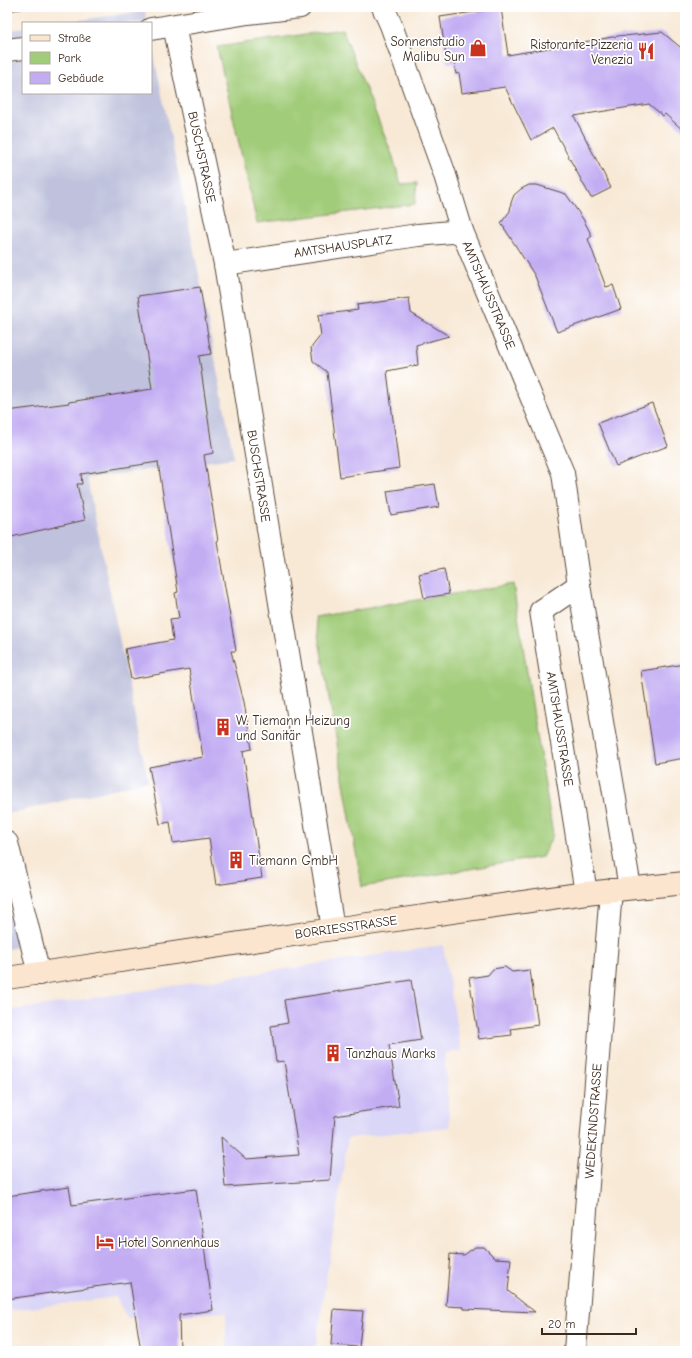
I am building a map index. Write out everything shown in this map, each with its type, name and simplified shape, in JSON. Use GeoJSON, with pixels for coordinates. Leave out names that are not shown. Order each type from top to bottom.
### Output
{"type":"FeatureCollection","features":[{"type":"Feature","properties":{"kind":"main road","name":"BORRIESSTRASSE"},"geometry":{"type":"LineString","coordinates":[[7,978],[586,893],[685,883]]}},
{"type":"Feature","properties":{"kind":"street"},"geometry":{"type":"LineString","coordinates":[[152,29],[248,13],[300,7]]}},
{"type":"Feature","properties":{"kind":"street","name":"AMTSHAUSSTRASSE"},"geometry":{"type":"LineString","coordinates":[[383,7],[391,25],[444,172],[462,231],[563,473],[621,889]]}},
{"type":"Feature","properties":{"kind":"street","name":"BUSCHSTRASSE"},"geometry":{"type":"LineString","coordinates":[[174,26],[225,264],[333,929]]}},
{"type":"Feature","properties":{"kind":"street"},"geometry":{"type":"LineString","coordinates":[[7,50],[22,48]]}},
{"type":"Feature","properties":{"kind":"street","name":"AMTSHAUSPLATZ"},"geometry":{"type":"LineString","coordinates":[[225,264],[418,235],[462,231]]}},
{"type":"Feature","properties":{"kind":"street","name":"AMTSHAUSSTRASSE"},"geometry":{"type":"LineString","coordinates":[[579,586],[541,611],[586,893]]}},
{"type":"Feature","properties":{"kind":"street"},"geometry":{"type":"LineString","coordinates":[[7,843],[39,974]]}},
{"type":"Feature","properties":{"kind":"street","name":"WEDEKINDSTRASSE"},"geometry":{"type":"LineString","coordinates":[[575,1351],[621,889]]}},
{"type":"Feature","properties":{"kind":"shaded area"},"geometry":{"type":"Polygon","coordinates":[[[145,11],[147,22],[66,22],[145,11]]]}},
{"type":"Feature","properties":{"kind":"shaded area"},"geometry":{"type":"Polygon","coordinates":[[[22,28],[22,94],[152,94],[152,46],[195,255],[234,458],[87,478],[148,781],[7,814],[7,30],[22,28]]]}},
{"type":"Feature","properties":{"kind":"shaded area"},"geometry":{"type":"Polygon","coordinates":[[[7,904],[18,947],[7,949],[7,904]]]}},
{"type":"Feature","properties":{"kind":"shaded area"},"geometry":{"type":"Polygon","coordinates":[[[443,945],[461,1051],[444,1054],[450,1127],[348,1138],[315,1351],[226,1351],[226,1312],[127,1318],[116,1297],[7,1311],[7,1011],[443,945]]]}},
{"type":"Feature","properties":{"kind":"green space"},"geometry":{"type":"Polygon","coordinates":[[[342,29],[393,157],[401,184],[417,183],[415,204],[257,223],[217,47],[342,29]]]}},
{"type":"Feature","properties":{"kind":"green space"},"geometry":{"type":"Polygon","coordinates":[[[513,584],[553,835],[542,857],[362,887],[315,617],[513,584]]]}},
{"type":"Feature","properties":{"kind":"building"},"geometry":{"type":"Polygon","coordinates":[[[501,8],[508,55],[624,35],[662,32],[685,51],[685,132],[665,114],[663,116],[649,104],[574,116],[611,188],[591,198],[553,128],[531,140],[505,87],[462,93],[459,73],[456,74],[454,63],[447,63],[440,17],[501,8]]]}},
{"type":"Feature","properties":{"kind":"building"},"geometry":{"type":"Polygon","coordinates":[[[529,185],[537,185],[566,194],[583,219],[592,236],[588,239],[606,287],[613,285],[621,309],[557,332],[535,276],[501,223],[510,211],[514,195],[529,185]]]}},
{"type":"Feature","properties":{"kind":"building"},"geometry":{"type":"Polygon","coordinates":[[[200,287],[211,354],[199,356],[213,453],[204,455],[236,651],[231,651],[244,702],[252,749],[243,751],[262,878],[216,885],[209,838],[173,843],[170,822],[160,824],[149,767],[203,757],[189,669],[131,679],[125,649],[173,640],[170,619],[179,618],[175,593],[178,592],[158,462],[81,474],[82,484],[77,484],[85,520],[7,538],[7,411],[69,403],[152,389],[138,296],[200,287]]]}},
{"type":"Feature","properties":{"kind":"building"},"geometry":{"type":"Polygon","coordinates":[[[409,298],[411,313],[449,336],[416,345],[418,365],[387,371],[399,468],[340,477],[327,372],[313,361],[311,348],[321,335],[318,315],[358,310],[357,305],[409,298]]]}},
{"type":"Feature","properties":{"kind":"building"},"geometry":{"type":"Polygon","coordinates":[[[652,403],[668,446],[616,466],[598,423],[652,403]]]}},
{"type":"Feature","properties":{"kind":"building"},"geometry":{"type":"Polygon","coordinates":[[[435,484],[439,507],[391,515],[387,491],[435,484]]]}},
{"type":"Feature","properties":{"kind":"building"},"geometry":{"type":"Polygon","coordinates":[[[444,569],[449,594],[424,598],[419,574],[444,569]]]}},
{"type":"Feature","properties":{"kind":"building"},"geometry":{"type":"Polygon","coordinates":[[[685,664],[685,758],[655,763],[641,671],[685,664]]]}},
{"type":"Feature","properties":{"kind":"building"},"geometry":{"type":"Polygon","coordinates":[[[505,967],[512,972],[530,970],[538,1025],[511,1029],[512,1035],[479,1039],[469,978],[488,975],[493,969],[505,967]]]}},
{"type":"Feature","properties":{"kind":"building","name":"Tanzhaus Marks"},"geometry":{"type":"Polygon","coordinates":[[[411,980],[421,1040],[389,1045],[399,1106],[335,1116],[330,1180],[225,1187],[221,1137],[246,1159],[299,1155],[284,1061],[276,1062],[271,1026],[288,1023],[284,1000],[411,980]]]}},
{"type":"Feature","properties":{"kind":"building","name":"Hotel Sonnenhaus"},"geometry":{"type":"Polygon","coordinates":[[[69,1187],[72,1205],[196,1189],[213,1310],[179,1315],[180,1351],[141,1351],[130,1282],[7,1299],[7,1196],[69,1187]]]}},
{"type":"Feature","properties":{"kind":"building"},"geometry":{"type":"Polygon","coordinates":[[[475,1247],[484,1247],[495,1258],[511,1259],[508,1291],[535,1312],[464,1309],[464,1307],[446,1306],[450,1254],[464,1255],[475,1247]]]}},
{"type":"Feature","properties":{"kind":"building"},"geometry":{"type":"Polygon","coordinates":[[[334,1309],[363,1311],[359,1347],[331,1345],[334,1309]]]}},
{"type":"Feature","properties":{"kind":"railway"},"geometry":{"type":"LineString","coordinates":[[7,9],[22,7]]}},
{"type":"Feature","properties":{"kind":"place","name":"Sonnenstudio Malibu Sun"},"geometry":{"type":"Point","coordinates":[478,48]}},
{"type":"Feature","properties":{"kind":"place","name":"Ristorante-Pizzeria Venezia"},"geometry":{"type":"Point","coordinates":[646,51]}},
{"type":"Feature","properties":{"kind":"place","name":"W. Tiemann Heizung und Sanitär"},"geometry":{"type":"Point","coordinates":[223,727]}},
{"type":"Feature","properties":{"kind":"place","name":"Tiemann GmbH"},"geometry":{"type":"Point","coordinates":[236,860]}},
{"type":"Feature","properties":{"kind":"place","name":"Tanzhaus Marks"},"geometry":{"type":"Point","coordinates":[333,1053]}},
{"type":"Feature","properties":{"kind":"place","name":"Hotel Sonnenhaus"},"geometry":{"type":"Point","coordinates":[105,1242]}}]}
